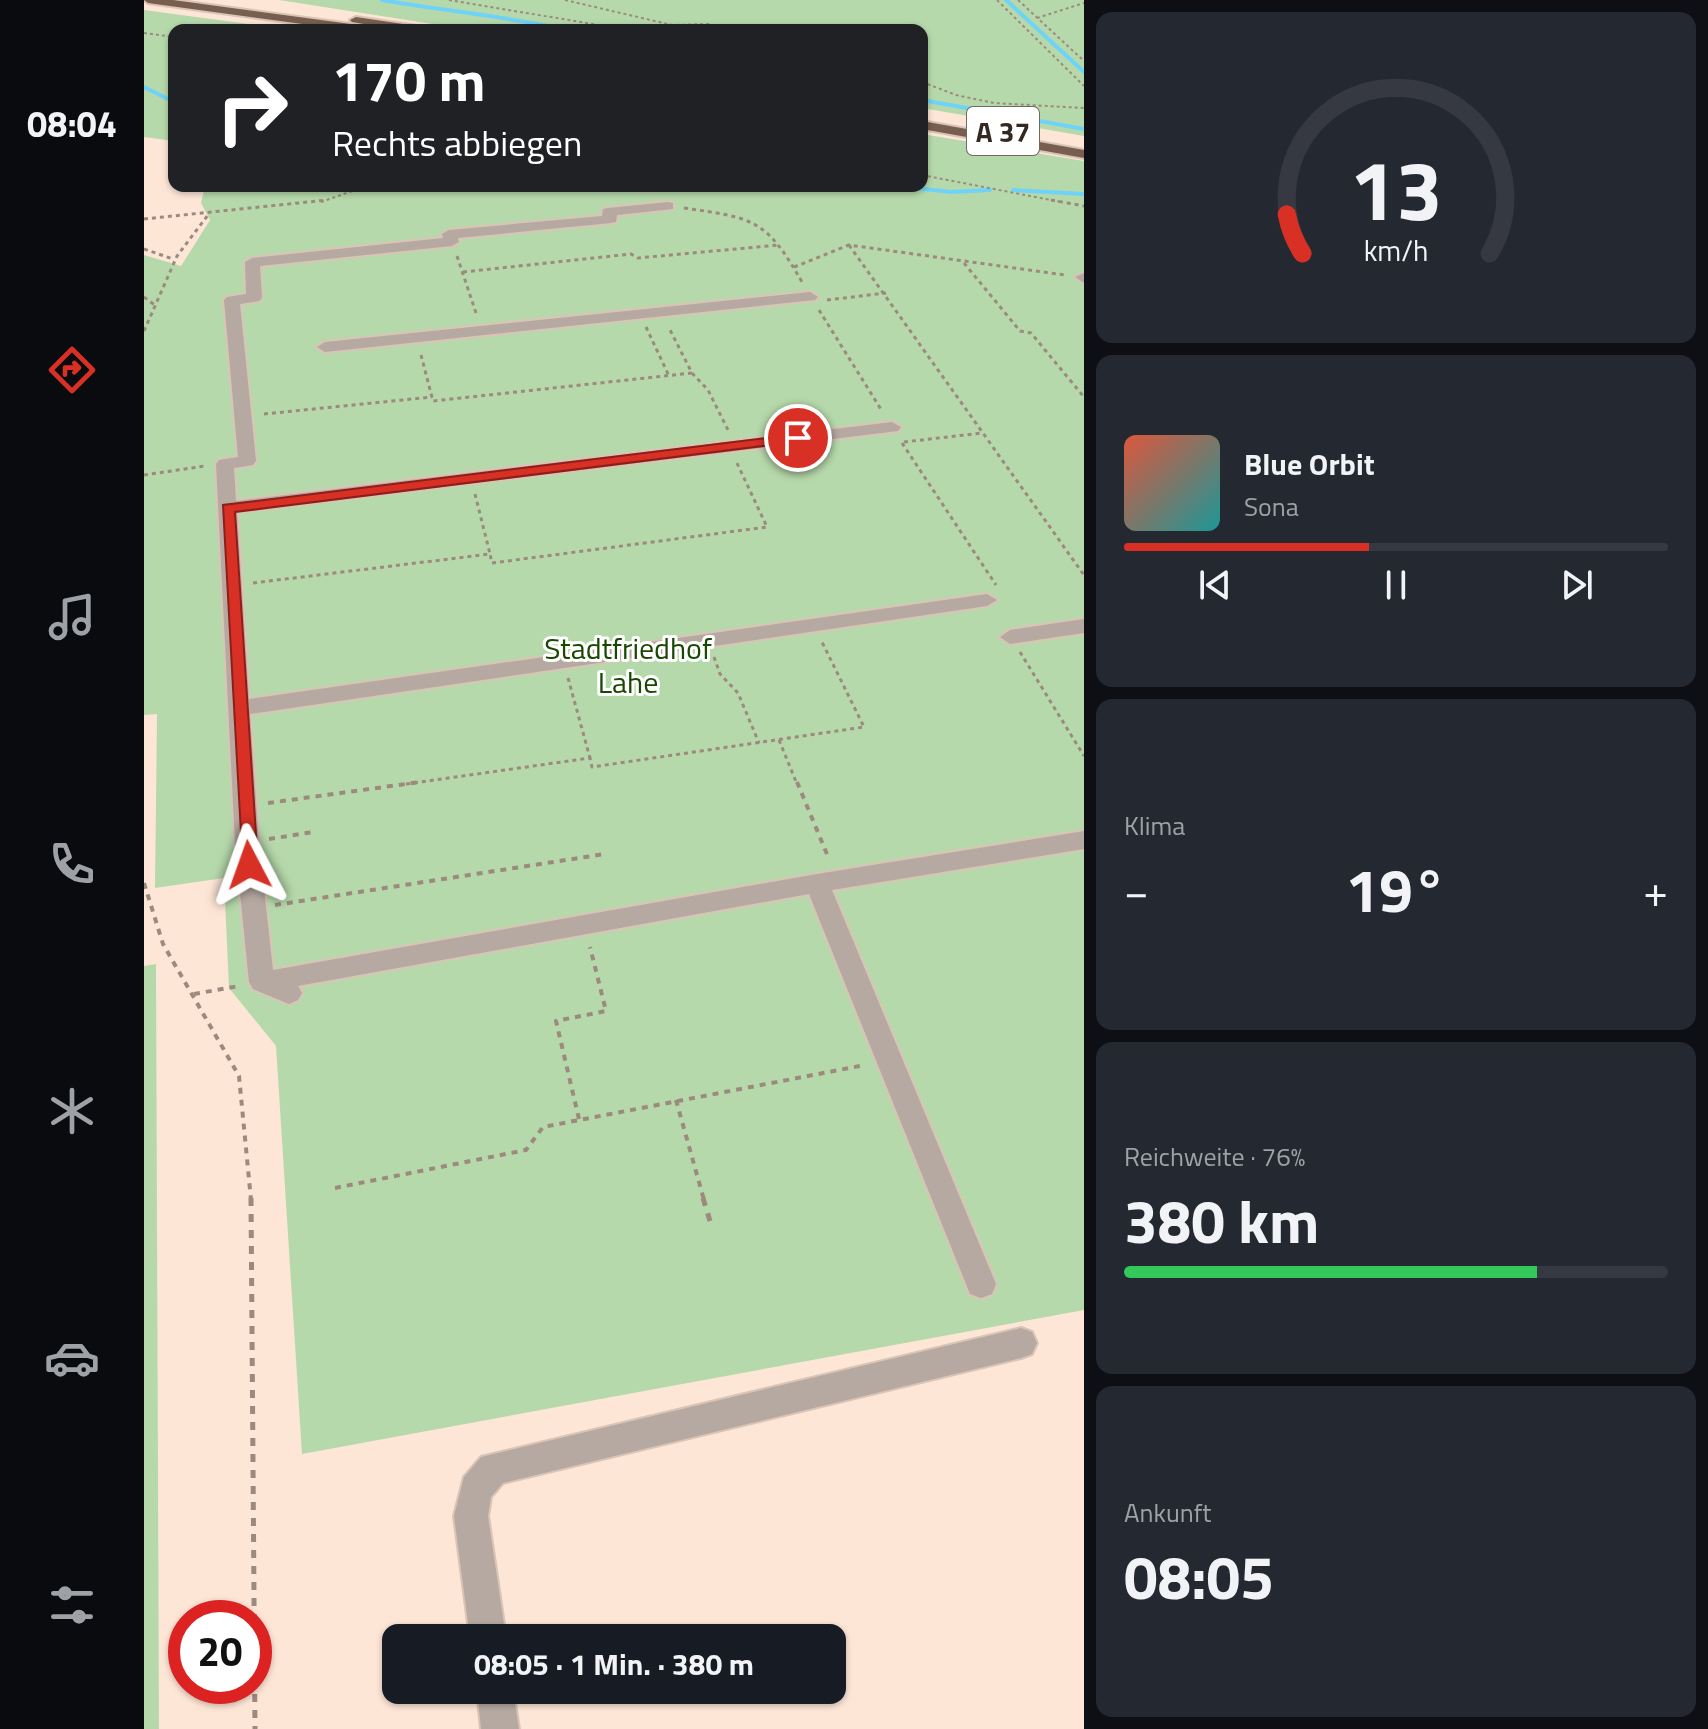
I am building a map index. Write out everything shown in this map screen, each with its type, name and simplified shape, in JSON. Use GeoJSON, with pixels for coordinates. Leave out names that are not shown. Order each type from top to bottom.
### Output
{"type":"FeatureCollection","features":[{"type":"Feature","properties":{"kind":"highway"},"geometry":{"type":"LineString","coordinates":[[207,0],[338,24]]}},
{"type":"Feature","properties":{"kind":"highway"},"geometry":{"type":"LineString","coordinates":[[146,2],[223,4],[377,24]]}},
{"type":"Feature","properties":{"kind":"highway","name":"A 37"},"geometry":{"type":"LineString","coordinates":[[928,117],[1084,145]]}},
{"type":"Feature","properties":{"kind":"highway","name":"A 37"},"geometry":{"type":"LineString","coordinates":[[928,126],[1084,154]]}},
{"type":"Feature","properties":{"kind":"lane"},"geometry":{"type":"LineString","coordinates":[[262,982],[247,843],[225,464],[247,461],[232,300],[254,298],[252,262],[452,242],[449,234],[611,219],[608,212],[668,206]]}},
{"type":"Feature","properties":{"kind":"lane"},"geometry":{"type":"LineString","coordinates":[[325,347],[812,299]]}},
{"type":"Feature","properties":{"kind":"lane"},"geometry":{"type":"LineString","coordinates":[[228,508],[733,447],[897,434]]}},
{"type":"Feature","properties":{"kind":"lane"},"geometry":{"type":"LineString","coordinates":[[239,708],[987,600]]}},
{"type":"Feature","properties":{"kind":"lane"},"geometry":{"type":"LineString","coordinates":[[1010,637],[1084,626]]}},
{"type":"Feature","properties":{"kind":"lane"},"geometry":{"type":"LineString","coordinates":[[262,982],[1084,840]]}},
{"type":"Feature","properties":{"kind":"lane"},"geometry":{"type":"LineString","coordinates":[[828,882],[887,1060],[981,1284]]}},
{"type":"Feature","properties":{"kind":"lane"},"geometry":{"type":"LineString","coordinates":[[262,982],[289,993]]}},
{"type":"Feature","properties":{"kind":"lane"},"geometry":{"type":"LineString","coordinates":[[486,1624],[471,1516],[476,1489],[493,1469],[1021,1343]]}},
{"type":"Feature","properties":{"kind":"lane"},"geometry":{"type":"LineString","coordinates":[[497,1704],[500,1729]]}},
{"type":"Feature","properties":{"kind":"path"},"geometry":{"type":"LineString","coordinates":[[449,0],[592,24]]}},
{"type":"Feature","properties":{"kind":"path"},"geometry":{"type":"LineString","coordinates":[[565,0],[668,24]]}},
{"type":"Feature","properties":{"kind":"path"},"geometry":{"type":"LineString","coordinates":[[997,0],[1084,86]]}},
{"type":"Feature","properties":{"kind":"path"},"geometry":{"type":"LineString","coordinates":[[1018,0],[1084,61]]}},
{"type":"Feature","properties":{"kind":"path"},"geometry":{"type":"LineString","coordinates":[[1036,18],[1084,3]]}},
{"type":"Feature","properties":{"kind":"path"},"geometry":{"type":"LineString","coordinates":[[144,33],[168,36]]}},
{"type":"Feature","properties":{"kind":"path"},"geometry":{"type":"LineString","coordinates":[[928,84],[956,95],[994,103],[1084,108]]}},
{"type":"Feature","properties":{"kind":"path"},"geometry":{"type":"LineString","coordinates":[[928,176],[1084,206]]}},
{"type":"Feature","properties":{"kind":"path"},"geometry":{"type":"LineString","coordinates":[[144,219],[320,202],[349,192]]}},
{"type":"Feature","properties":{"kind":"path"},"geometry":{"type":"LineString","coordinates":[[668,206],[755,221],[766,227],[1004,597],[987,600]]}},
{"type":"Feature","properties":{"kind":"path"},"geometry":{"type":"LineString","coordinates":[[144,331],[173,259],[189,233],[210,213]]}},
{"type":"Feature","properties":{"kind":"path"},"geometry":{"type":"LineString","coordinates":[[452,242],[482,330]]}},
{"type":"Feature","properties":{"kind":"path"},"geometry":{"type":"LineString","coordinates":[[463,272],[631,254],[638,258],[780,245]]}},
{"type":"Feature","properties":{"kind":"path"},"geometry":{"type":"LineString","coordinates":[[794,267],[849,245],[1084,278]]}},
{"type":"Feature","properties":{"kind":"path"},"geometry":{"type":"LineString","coordinates":[[849,245],[1084,575]]}},
{"type":"Feature","properties":{"kind":"path"},"geometry":{"type":"LineString","coordinates":[[144,249],[173,259]]}},
{"type":"Feature","properties":{"kind":"path"},"geometry":{"type":"LineString","coordinates":[[962,261],[1020,331],[1031,333],[1084,397]]}},
{"type":"Feature","properties":{"kind":"path"},"geometry":{"type":"LineString","coordinates":[[812,299],[886,293]]}},
{"type":"Feature","properties":{"kind":"path"},"geometry":{"type":"LineString","coordinates":[[144,297],[154,305]]}},
{"type":"Feature","properties":{"kind":"path"},"geometry":{"type":"LineString","coordinates":[[144,305],[154,305]]}},
{"type":"Feature","properties":{"kind":"path"},"geometry":{"type":"LineString","coordinates":[[471,478],[492,563],[767,527],[708,390],[692,373],[660,312]]}},
{"type":"Feature","properties":{"kind":"path"},"geometry":{"type":"LineString","coordinates":[[639,314],[669,376]]}},
{"type":"Feature","properties":{"kind":"path"},"geometry":{"type":"LineString","coordinates":[[417,337],[433,401],[692,373]]}},
{"type":"Feature","properties":{"kind":"path"},"geometry":{"type":"LineString","coordinates":[[243,417],[432,397]]}},
{"type":"Feature","properties":{"kind":"path"},"geometry":{"type":"LineString","coordinates":[[897,434],[983,433]]}},
{"type":"Feature","properties":{"kind":"path"},"geometry":{"type":"LineString","coordinates":[[144,475],[225,464]]}},
{"type":"Feature","properties":{"kind":"path"},"geometry":{"type":"LineString","coordinates":[[231,586],[490,554]]}},
{"type":"Feature","properties":{"kind":"path"},"geometry":{"type":"LineString","coordinates":[[563,660],[592,767],[864,727],[813,623]]}},
{"type":"Feature","properties":{"kind":"path"},"geometry":{"type":"LineString","coordinates":[[1010,637],[1084,756]]}},
{"type":"Feature","properties":{"kind":"path"},"geometry":{"type":"LineString","coordinates":[[706,639],[720,674],[738,693],[759,743]]}},
{"type":"Feature","properties":{"kind":"path"},"geometry":{"type":"LineString","coordinates":[[779,740],[828,882]]}},
{"type":"Feature","properties":{"kind":"path"},"geometry":{"type":"LineString","coordinates":[[246,806],[590,758]]}},
{"type":"Feature","properties":{"kind":"path"},"geometry":{"type":"LineString","coordinates":[[247,843],[313,832]]}},
{"type":"Feature","properties":{"kind":"path"},"geometry":{"type":"LineString","coordinates":[[253,908],[605,854]]}},
{"type":"Feature","properties":{"kind":"path"},"geometry":{"type":"LineString","coordinates":[[144,883],[163,944],[239,1076],[252,1210],[256,1362],[255,1729]]}},
{"type":"Feature","properties":{"kind":"path"},"geometry":{"type":"LineString","coordinates":[[579,1119],[556,1021],[606,1011],[585,925]]}},
{"type":"Feature","properties":{"kind":"path"},"geometry":{"type":"LineString","coordinates":[[194,994],[262,982]]}},
{"type":"Feature","properties":{"kind":"path"},"geometry":{"type":"LineString","coordinates":[[335,1188],[526,1150],[543,1127],[887,1060]]}},
{"type":"Feature","properties":{"kind":"path"},"geometry":{"type":"LineString","coordinates":[[676,1100],[710,1221]]}},
{"type":"Feature","properties":{"kind":"green space"},"geometry":{"type":"Polygon","coordinates":[[[279,0],[1084,0],[1084,136],[928,109],[928,24],[433,24],[279,0]]]}},
{"type":"Feature","properties":{"kind":"green space"},"geometry":{"type":"Polygon","coordinates":[[[144,10],[249,24],[168,24],[168,140],[144,137],[144,10]]]}},
{"type":"Feature","properties":{"kind":"green space","name":"Stadtfriedhof Lahe"},"geometry":{"type":"Polygon","coordinates":[[[928,135],[1084,161],[1084,1310],[302,1454],[276,1046],[229,988],[224,878],[155,888],[157,714],[144,715],[144,255],[181,266],[210,220],[201,203],[204,192],[928,192],[928,135]]]}},
{"type":"Feature","properties":{"kind":"green space"},"geometry":{"type":"Polygon","coordinates":[[[156,964],[159,1729],[144,1729],[144,966],[156,964]]]}},
{"type":"Feature","properties":{"kind":"waterway"},"geometry":{"type":"LineString","coordinates":[[382,0],[537,24]]}},
{"type":"Feature","properties":{"kind":"waterway"},"geometry":{"type":"LineString","coordinates":[[1006,0],[1084,72]]}},
{"type":"Feature","properties":{"kind":"waterway"},"geometry":{"type":"LineString","coordinates":[[144,87],[168,99]]}},
{"type":"Feature","properties":{"kind":"waterway"},"geometry":{"type":"LineString","coordinates":[[928,101],[1084,129]]}},
{"type":"Feature","properties":{"kind":"waterway"},"geometry":{"type":"LineString","coordinates":[[928,189],[990,190]]}},
{"type":"Feature","properties":{"kind":"waterway"},"geometry":{"type":"LineString","coordinates":[[1013,190],[1084,194]]}},
{"type":"Feature","properties":{"kind":"route"},"geometry":{"type":"LineString","coordinates":[[249,865],[228,508],[798,438]]}}]}
